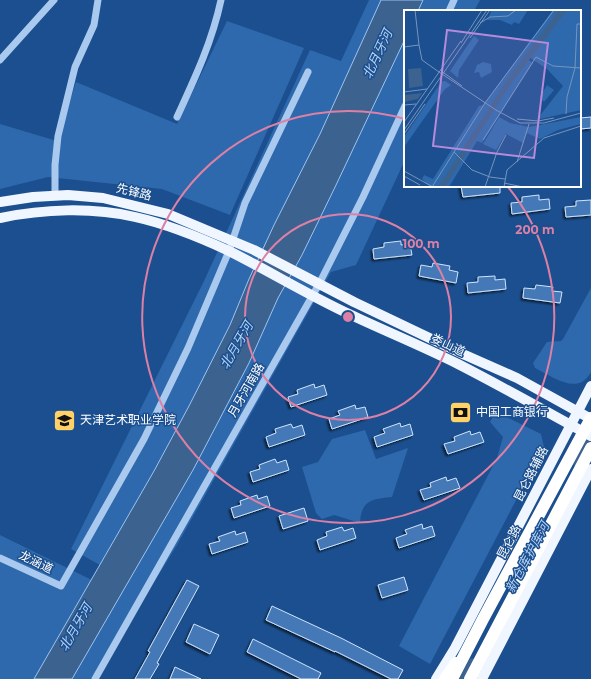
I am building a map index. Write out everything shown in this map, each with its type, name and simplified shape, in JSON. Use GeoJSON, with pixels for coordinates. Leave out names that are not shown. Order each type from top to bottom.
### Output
{"type":"FeatureCollection","features":[{"type":"Feature","properties":{"kind":"highway","name":"昆仑路"},"geometry":{"type":"LineString","coordinates":[[452,679],[586,416]]}},
{"type":"Feature","properties":{"kind":"highway"},"geometry":{"type":"LineString","coordinates":[[470,679],[591,448]]}},
{"type":"Feature","properties":{"kind":"highway"},"geometry":{"type":"LineString","coordinates":[[478,679],[503,615]]}},
{"type":"Feature","properties":{"kind":"highway"},"geometry":{"type":"LineString","coordinates":[[445,679],[482,619]]}},
{"type":"Feature","properties":{"kind":"main road","name":"先锋路"},"geometry":{"type":"LineString","coordinates":[[0,202],[33,197],[68,195],[103,198],[168,214],[254,250],[298,273]]}},
{"type":"Feature","properties":{"kind":"main road","name":"先锋路"},"geometry":{"type":"LineString","coordinates":[[0,218],[37,212],[68,211],[103,212],[134,217],[165,225],[229,251],[290,284]]}},
{"type":"Feature","properties":{"kind":"main road","name":"娄山道"},"geometry":{"type":"LineString","coordinates":[[298,273],[465,355],[517,378],[586,416]]}},
{"type":"Feature","properties":{"kind":"main road","name":"娄山道"},"geometry":{"type":"LineString","coordinates":[[290,284],[355,317],[457,364],[591,436]]}},
{"type":"Feature","properties":{"kind":"main road","name":"昆仑路辅路"},"geometry":{"type":"LineString","coordinates":[[436,679],[455,648],[575,427],[586,416],[591,386]]}},
{"type":"Feature","properties":{"kind":"main road"},"geometry":{"type":"LineString","coordinates":[[482,679],[591,469]]}},
{"type":"Feature","properties":{"kind":"street"},"geometry":{"type":"LineString","coordinates":[[0,60],[54,0]]}},
{"type":"Feature","properties":{"kind":"street"},"geometry":{"type":"LineString","coordinates":[[55,193],[55,165],[58,136],[75,67],[94,25],[98,0]]}},
{"type":"Feature","properties":{"kind":"street"},"geometry":{"type":"LineString","coordinates":[[177,116],[204,59],[221,0]]}},
{"type":"Feature","properties":{"kind":"street"},"geometry":{"type":"LineString","coordinates":[[449,10],[454,0]]}},
{"type":"Feature","properties":{"kind":"street"},"geometry":{"type":"LineString","coordinates":[[229,251],[245,203],[308,72]]}},
{"type":"Feature","properties":{"kind":"street","name":"月牙河南路"},"geometry":{"type":"LineString","coordinates":[[95,679],[319,284],[363,197],[404,108]]}},
{"type":"Feature","properties":{"kind":"street","name":"龙涵道"},"geometry":{"type":"LineString","coordinates":[[0,558],[61,586],[144,439],[188,348],[229,251]]}},
{"type":"Feature","properties":{"kind":"shaded area"},"geometry":{"type":"Polygon","coordinates":[[[369,0],[480,0],[475,10],[404,10],[404,162],[356,265],[331,272],[177,545],[94,679],[48,679],[109,570],[71,549],[204,281],[310,50],[341,61],[369,0]]]}},
{"type":"Feature","properties":{"kind":"shaded area"},"geometry":{"type":"Polygon","coordinates":[[[227,21],[304,48],[230,215],[162,189],[48,177],[0,189],[0,124],[57,141],[76,82],[177,124],[227,21]]]}},
{"type":"Feature","properties":{"kind":"shaded area"},"geometry":{"type":"Polygon","coordinates":[[[591,288],[591,372],[586,379],[579,383],[572,384],[557,379],[535,368],[533,363],[547,342],[561,341],[563,339],[591,288]]]}},
{"type":"Feature","properties":{"kind":"shaded area"},"geometry":{"type":"Polygon","coordinates":[[[496,412],[541,434],[544,447],[430,664],[399,646],[497,458],[503,437],[490,422],[496,412]]]}},
{"type":"Feature","properties":{"kind":"shaded area"},"geometry":{"type":"Polygon","coordinates":[[[365,430],[376,459],[408,448],[392,497],[373,500],[365,505],[360,523],[334,515],[322,519],[316,513],[302,467],[318,462],[332,439],[365,430]]]}},
{"type":"Feature","properties":{"kind":"shaded area"},"geometry":{"type":"Polygon","coordinates":[[[0,535],[98,583],[42,679],[0,679],[0,535]]]}},
{"type":"Feature","properties":{"kind":"water","name":"北月牙河"},"geometry":{"type":"Polygon","coordinates":[[[381,0],[423,0],[418,10],[404,10],[404,41],[302,255],[278,298],[249,363],[193,470],[72,679],[34,679],[154,471],[189,406],[230,325],[274,225],[320,134],[381,0]]]}},
{"type":"Feature","properties":{"kind":"building"},"geometry":{"type":"Polygon","coordinates":[[[591,117],[591,128],[581,129],[581,118],[591,117]]]}},
{"type":"Feature","properties":{"kind":"building"},"geometry":{"type":"Polygon","coordinates":[[[461,187],[500,187],[500,193],[463,197],[461,187]]]}},
{"type":"Feature","properties":{"kind":"building"},"geometry":{"type":"Polygon","coordinates":[[[539,195],[539,200],[549,199],[550,209],[512,214],[511,203],[522,202],[522,197],[539,195]]]}},
{"type":"Feature","properties":{"kind":"building"},"geometry":{"type":"Polygon","coordinates":[[[591,200],[591,215],[566,217],[565,207],[576,206],[576,201],[591,200]]]}},
{"type":"Feature","properties":{"kind":"building"},"geometry":{"type":"Polygon","coordinates":[[[401,241],[401,245],[410,244],[412,255],[374,259],[373,249],[384,247],[384,243],[401,241]]]}},
{"type":"Feature","properties":{"kind":"building"},"geometry":{"type":"Polygon","coordinates":[[[433,263],[450,266],[449,270],[458,272],[456,283],[419,276],[421,265],[432,267],[433,263]]]}},
{"type":"Feature","properties":{"kind":"building"},"geometry":{"type":"Polygon","coordinates":[[[495,276],[495,280],[505,279],[506,289],[468,293],[467,283],[478,282],[478,277],[495,276]]]}},
{"type":"Feature","properties":{"kind":"building"},"geometry":{"type":"Polygon","coordinates":[[[536,285],[553,287],[552,291],[562,292],[560,303],[523,298],[524,288],[535,289],[536,285]]]}},
{"type":"Feature","properties":{"kind":"building"},"geometry":{"type":"Polygon","coordinates":[[[314,384],[315,388],[324,385],[327,395],[291,407],[288,397],[298,394],[297,390],[314,384]]]}},
{"type":"Feature","properties":{"kind":"building"},"geometry":{"type":"Polygon","coordinates":[[[355,405],[356,409],[365,407],[368,417],[332,429],[329,419],[340,415],[338,411],[355,405]]]}},
{"type":"Feature","properties":{"kind":"building"},"geometry":{"type":"Polygon","coordinates":[[[400,423],[401,427],[410,424],[413,435],[377,447],[374,437],[385,433],[383,429],[400,423]]]}},
{"type":"Feature","properties":{"kind":"building"},"geometry":{"type":"Polygon","coordinates":[[[291,424],[293,428],[302,425],[305,435],[269,447],[266,437],[276,433],[275,429],[291,424]]]}},
{"type":"Feature","properties":{"kind":"building"},"geometry":{"type":"Polygon","coordinates":[[[470,431],[471,435],[480,432],[484,442],[448,454],[444,444],[455,441],[454,437],[470,431]]]}},
{"type":"Feature","properties":{"kind":"building"},"geometry":{"type":"Polygon","coordinates":[[[275,459],[277,463],[286,460],[289,470],[253,482],[250,472],[260,469],[259,465],[275,459]]]}},
{"type":"Feature","properties":{"kind":"building"},"geometry":{"type":"Polygon","coordinates":[[[446,477],[447,481],[456,478],[460,488],[424,500],[420,490],[431,487],[430,483],[446,477]]]}},
{"type":"Feature","properties":{"kind":"building"},"geometry":{"type":"Polygon","coordinates":[[[257,495],[258,499],[267,496],[270,506],[234,518],[231,508],[241,505],[240,501],[257,495]]]}},
{"type":"Feature","properties":{"kind":"building"},"geometry":{"type":"Polygon","coordinates":[[[304,508],[308,521],[283,529],[279,516],[304,508]]]}},
{"type":"Feature","properties":{"kind":"building"},"geometry":{"type":"Polygon","coordinates":[[[422,524],[423,529],[432,526],[435,536],[399,548],[396,538],[407,534],[405,530],[422,524]]]}},
{"type":"Feature","properties":{"kind":"building"},"geometry":{"type":"Polygon","coordinates":[[[342,527],[344,531],[353,528],[356,538],[320,550],[317,540],[327,536],[326,532],[342,527]]]}},
{"type":"Feature","properties":{"kind":"building"},"geometry":{"type":"Polygon","coordinates":[[[235,531],[236,535],[245,532],[248,542],[212,554],[209,544],[220,541],[218,537],[235,531]]]}},
{"type":"Feature","properties":{"kind":"building"},"geometry":{"type":"Polygon","coordinates":[[[404,577],[408,590],[382,598],[378,585],[404,577]]]}},
{"type":"Feature","properties":{"kind":"building"},"geometry":{"type":"Polygon","coordinates":[[[187,580],[199,586],[157,663],[159,664],[150,679],[135,679],[150,652],[148,651],[187,580]]]}},
{"type":"Feature","properties":{"kind":"building"},"geometry":{"type":"Polygon","coordinates":[[[272,606],[341,638],[403,670],[398,679],[391,679],[335,651],[266,620],[272,606]]]}},
{"type":"Feature","properties":{"kind":"building"},"geometry":{"type":"Polygon","coordinates":[[[194,624],[219,635],[210,654],[186,642],[194,624]]]}},
{"type":"Feature","properties":{"kind":"building"},"geometry":{"type":"Polygon","coordinates":[[[253,639],[321,673],[318,679],[301,679],[247,652],[253,639]]]}},
{"type":"Feature","properties":{"kind":"building"},"geometry":{"type":"Polygon","coordinates":[[[175,667],[201,679],[170,679],[175,667]]]}},
{"type":"Feature","properties":{"kind":"waterway","name":"新仓库护库河"},"geometry":{"type":"LineString","coordinates":[[577,463],[591,435]]}},
{"type":"Feature","properties":{"kind":"waterway","name":"新仓库护库河"},"geometry":{"type":"LineString","coordinates":[[516,578],[535,543]]}},
{"type":"Feature","properties":{"kind":"waterway","name":"新仓库护库河"},"geometry":{"type":"LineString","coordinates":[[463,679],[472,662]]}},
{"type":"Feature","properties":{"kind":"place","name":"中国工商银行"},"geometry":{"type":"Point","coordinates":[461,412]}},
{"type":"Feature","properties":{"kind":"place","name":"天津艺术职业学院"},"geometry":{"type":"Point","coordinates":[65,420]}}]}
